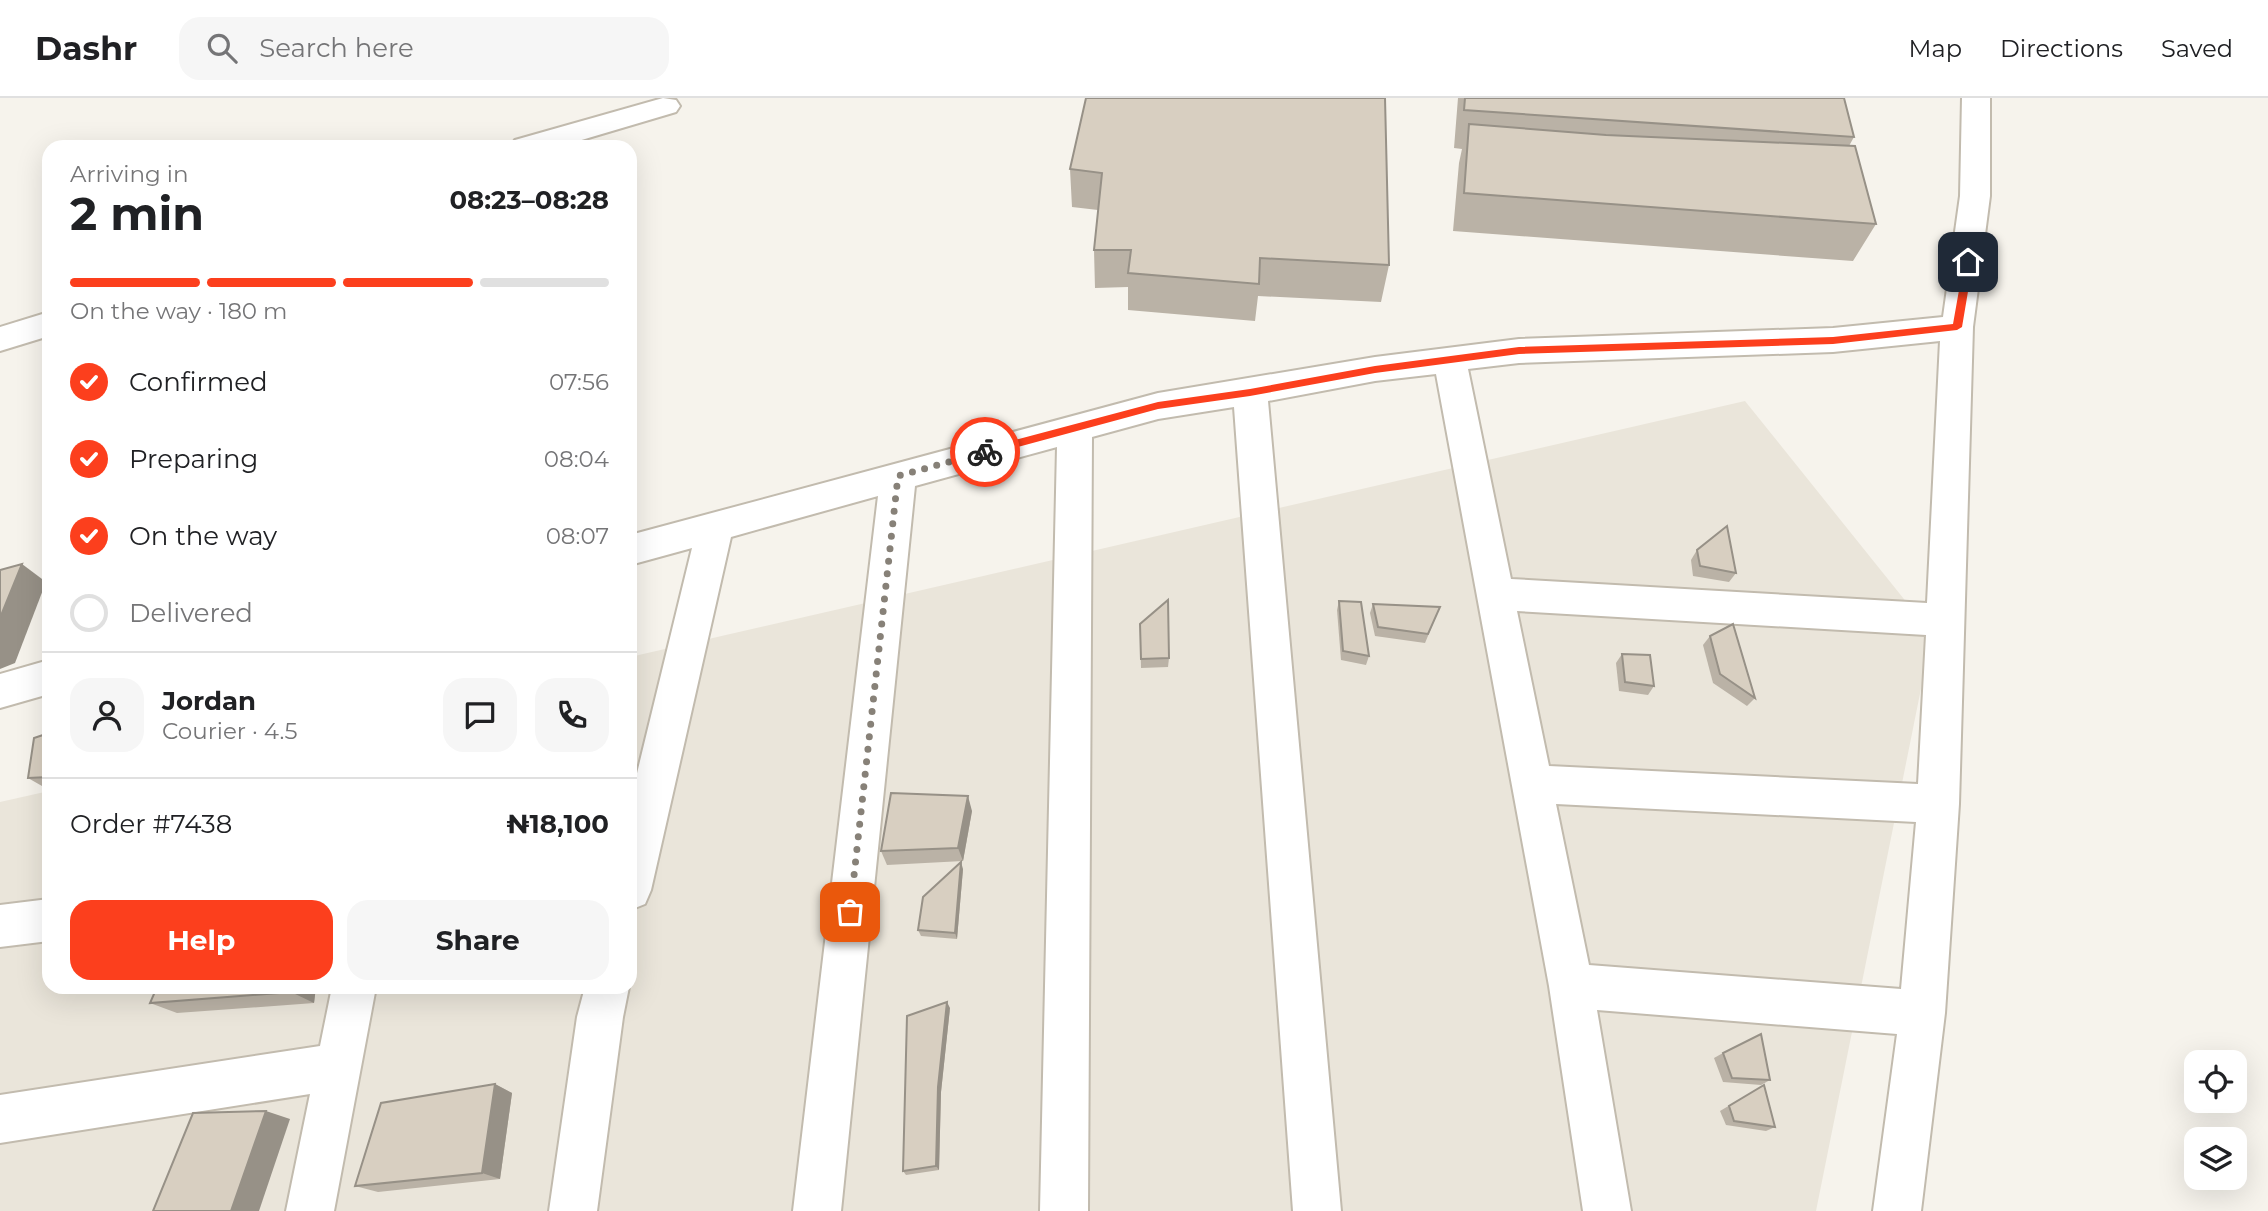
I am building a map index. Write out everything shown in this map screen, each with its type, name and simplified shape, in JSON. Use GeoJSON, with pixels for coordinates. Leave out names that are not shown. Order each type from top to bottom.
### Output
{"type":"FeatureCollection","features":[{"type":"Feature","properties":{"kind":"street"},"geometry":{"type":"LineString","coordinates":[[1897,1211],[1922,1013],[1938,804],[1957,327],[1975,196],[1976,98]]}},
{"type":"Feature","properties":{"kind":"street"},"geometry":{"type":"LineString","coordinates":[[549,140],[666,106]]}},
{"type":"Feature","properties":{"kind":"street"},"geometry":{"type":"LineString","coordinates":[[0,339],[42,326]]}},
{"type":"Feature","properties":{"kind":"street"},"geometry":{"type":"LineString","coordinates":[[637,548],[1158,406],[1375,369],[1519,351],[1833,340],[1957,327]]}},
{"type":"Feature","properties":{"kind":"street"},"geometry":{"type":"LineString","coordinates":[[1450,360],[1571,986],[1607,1211]]}},
{"type":"Feature","properties":{"kind":"street"},"geometry":{"type":"LineString","coordinates":[[1250,392],[1317,1211]]}},
{"type":"Feature","properties":{"kind":"street"},"geometry":{"type":"LineString","coordinates":[[1064,1211],[1075,430]]}},
{"type":"Feature","properties":{"kind":"street"},"geometry":{"type":"LineString","coordinates":[[817,1211],[898,476]]}},
{"type":"Feature","properties":{"kind":"street"},"geometry":{"type":"LineString","coordinates":[[637,860],[715,526]]}},
{"type":"Feature","properties":{"kind":"street"},"geometry":{"type":"LineString","coordinates":[[1495,594],[1946,620]]}},
{"type":"Feature","properties":{"kind":"street"},"geometry":{"type":"LineString","coordinates":[[0,691],[42,679]]}},
{"type":"Feature","properties":{"kind":"street"},"geometry":{"type":"LineString","coordinates":[[1532,784],[1938,804]]}},
{"type":"Feature","properties":{"kind":"street"},"geometry":{"type":"LineString","coordinates":[[0,926],[42,921]]}},
{"type":"Feature","properties":{"kind":"street"},"geometry":{"type":"LineString","coordinates":[[1571,986],[1922,1013]]}},
{"type":"Feature","properties":{"kind":"street"},"geometry":{"type":"LineString","coordinates":[[310,1211],[353,994]]}},
{"type":"Feature","properties":{"kind":"street"},"geometry":{"type":"LineString","coordinates":[[573,1211],[605,994]]}},
{"type":"Feature","properties":{"kind":"street"},"geometry":{"type":"LineString","coordinates":[[0,1119],[338,1066]]}},
{"type":"Feature","properties":{"kind":"shaded area"},"geometry":{"type":"Polygon","coordinates":[[[1745,401],[1932,634],[1816,1211],[0,1211],[0,802],[42,793],[42,994],[637,994],[637,655],[1745,401]]]}},
{"type":"Feature","properties":{"kind":"building"},"geometry":{"type":"Polygon","coordinates":[[[1086,98],[1385,98],[1389,265],[1260,258],[1259,284],[1128,273],[1131,250],[1094,250],[1102,173],[1070,169],[1086,98]]]}},
{"type":"Feature","properties":{"kind":"building"},"geometry":{"type":"Polygon","coordinates":[[[1465,98],[1844,98],[1854,137],[1464,110],[1465,98]]]}},
{"type":"Feature","properties":{"kind":"building"},"geometry":{"type":"Polygon","coordinates":[[[1469,124],[1606,135],[1855,146],[1876,224],[1464,193],[1469,124]]]}},
{"type":"Feature","properties":{"kind":"building"},"geometry":{"type":"Polygon","coordinates":[[[1727,526],[1736,573],[1700,566],[1697,550],[1727,526]]]}},
{"type":"Feature","properties":{"kind":"building"},"geometry":{"type":"Polygon","coordinates":[[[22,564],[0,618],[0,570],[22,564]]]}},
{"type":"Feature","properties":{"kind":"building"},"geometry":{"type":"Polygon","coordinates":[[[1168,600],[1169,658],[1141,659],[1140,624],[1168,600]]]}},
{"type":"Feature","properties":{"kind":"building"},"geometry":{"type":"Polygon","coordinates":[[[1339,601],[1361,602],[1369,656],[1343,651],[1339,601]]]}},
{"type":"Feature","properties":{"kind":"building"},"geometry":{"type":"Polygon","coordinates":[[[1373,604],[1440,607],[1428,634],[1378,627],[1373,604]]]}},
{"type":"Feature","properties":{"kind":"building"},"geometry":{"type":"Polygon","coordinates":[[[1733,624],[1755,698],[1720,674],[1710,636],[1733,624]]]}},
{"type":"Feature","properties":{"kind":"building"},"geometry":{"type":"Polygon","coordinates":[[[1622,654],[1650,655],[1654,686],[1625,682],[1622,654]]]}},
{"type":"Feature","properties":{"kind":"building"},"geometry":{"type":"Polygon","coordinates":[[[42,735],[42,777],[28,778],[34,738],[42,735]]]}},
{"type":"Feature","properties":{"kind":"building"},"geometry":{"type":"Polygon","coordinates":[[[891,793],[968,796],[958,848],[881,851],[891,793]]]}},
{"type":"Feature","properties":{"kind":"building"},"geometry":{"type":"Polygon","coordinates":[[[961,862],[955,933],[918,930],[923,897],[961,862]]]}},
{"type":"Feature","properties":{"kind":"building"},"geometry":{"type":"Polygon","coordinates":[[[154,994],[265,994],[150,1003],[154,994]]]}},
{"type":"Feature","properties":{"kind":"building"},"geometry":{"type":"Polygon","coordinates":[[[947,1002],[938,1087],[936,1166],[903,1171],[907,1016],[947,1002]]]}},
{"type":"Feature","properties":{"kind":"building"},"geometry":{"type":"Polygon","coordinates":[[[1761,1034],[1770,1080],[1732,1078],[1723,1053],[1761,1034]]]}},
{"type":"Feature","properties":{"kind":"building"},"geometry":{"type":"Polygon","coordinates":[[[495,1084],[482,1173],[355,1186],[381,1103],[495,1084]]]}},
{"type":"Feature","properties":{"kind":"building"},"geometry":{"type":"Polygon","coordinates":[[[1764,1085],[1775,1127],[1734,1121],[1729,1106],[1764,1085]]]}},
{"type":"Feature","properties":{"kind":"building"},"geometry":{"type":"Polygon","coordinates":[[[266,1111],[231,1211],[153,1211],[193,1113],[266,1111]]]}},
{"type":"Feature","properties":{"kind":"way so far"},"geometry":{"type":"LineString","coordinates":[[850,912],[898,476],[985,452]]}},
{"type":"Feature","properties":{"kind":"route"},"geometry":{"type":"LineString","coordinates":[[985,452],[1158,406],[1375,369],[1519,351],[1833,340],[1957,327],[1968,262]]}}]}
